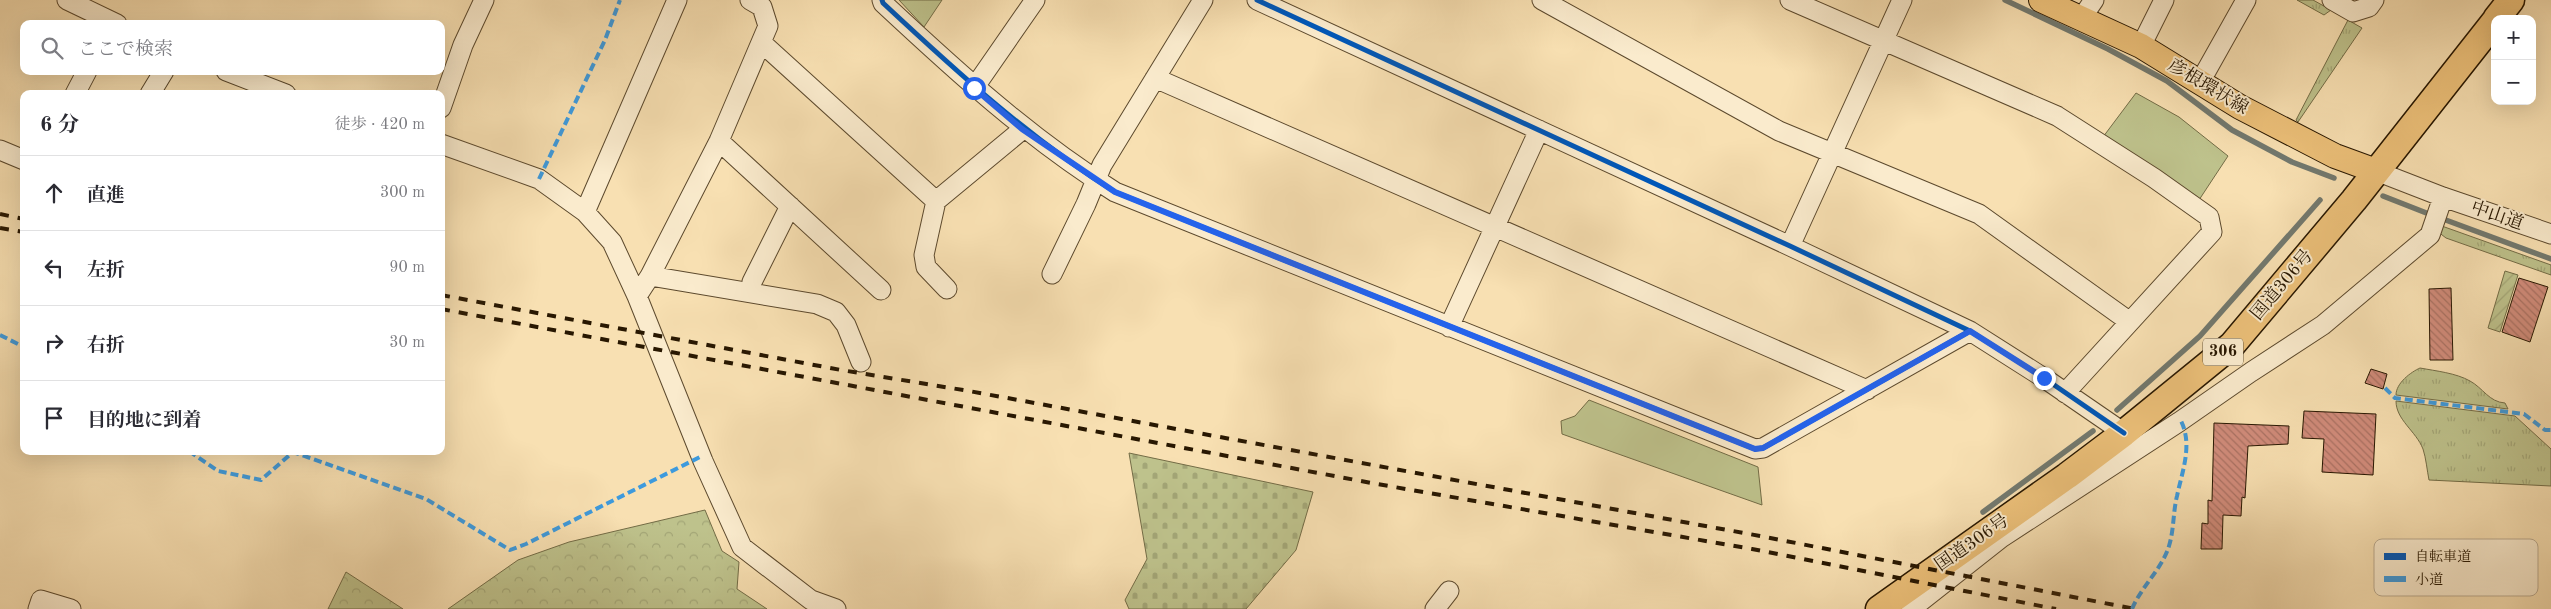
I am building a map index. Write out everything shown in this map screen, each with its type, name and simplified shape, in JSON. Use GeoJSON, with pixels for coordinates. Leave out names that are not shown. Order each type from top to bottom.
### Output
{"type":"FeatureCollection","features":[{"type":"Feature","properties":{"kind":"highway","name":"国道306号"},"geometry":{"type":"LineString","coordinates":[[2500,15],[2511,0]]}},
{"type":"Feature","properties":{"kind":"highway","name":"国道306号"},"geometry":{"type":"LineString","coordinates":[[1879,609],[2124,434],[2232,345],[2376,171],[2491,26]]}},
{"type":"Feature","properties":{"kind":"main road","name":"彦根環状線"},"geometry":{"type":"LineString","coordinates":[[2041,0],[2087,10],[2240,107],[2335,156],[2376,171]]}},
{"type":"Feature","properties":{"kind":"street"},"geometry":{"type":"LineString","coordinates":[[67,0],[110,20]]}},
{"type":"Feature","properties":{"kind":"street"},"geometry":{"type":"LineString","coordinates":[[445,97],[463,45],[484,0]]}},
{"type":"Feature","properties":{"kind":"street"},"geometry":{"type":"LineString","coordinates":[[585,212],[677,0]]}},
{"type":"Feature","properties":{"kind":"street"},"geometry":{"type":"LineString","coordinates":[[637,296],[650,276],[719,141],[762,43],[768,26],[762,7],[750,0]]}},
{"type":"Feature","properties":{"kind":"street"},"geometry":{"type":"LineString","coordinates":[[882,0],[974,88],[1022,129],[1096,180],[1124,196],[1755,449],[1763,448],[1970,331]]}},
{"type":"Feature","properties":{"kind":"street"},"geometry":{"type":"LineString","coordinates":[[974,88],[1035,0]]}},
{"type":"Feature","properties":{"kind":"street"},"geometry":{"type":"LineString","coordinates":[[1052,274],[1102,165],[1203,0]]}},
{"type":"Feature","properties":{"kind":"street"},"geometry":{"type":"LineString","coordinates":[[1257,0],[1970,331],[2044,378],[2124,434]]}},
{"type":"Feature","properties":{"kind":"street"},"geometry":{"type":"LineString","coordinates":[[1542,0],[1779,130],[1832,154],[1979,214],[2130,322]]}},
{"type":"Feature","properties":{"kind":"street"},"geometry":{"type":"LineString","coordinates":[[1790,0],[2057,116],[2154,178],[2209,217],[2212,232],[2064,393]]}},
{"type":"Feature","properties":{"kind":"street"},"geometry":{"type":"LineString","coordinates":[[1790,246],[1902,0]]}},
{"type":"Feature","properties":{"kind":"street"},"geometry":{"type":"LineString","coordinates":[[2141,46],[2164,0]]}},
{"type":"Feature","properties":{"kind":"street"},"geometry":{"type":"LineString","coordinates":[[2200,82],[2246,0]]}},
{"type":"Feature","properties":{"kind":"street"},"geometry":{"type":"LineString","coordinates":[[2332,0],[2353,12],[2369,8],[2374,0]]}},
{"type":"Feature","properties":{"kind":"street"},"geometry":{"type":"LineString","coordinates":[[762,43],[936,201]]}},
{"type":"Feature","properties":{"kind":"street"},"geometry":{"type":"LineString","coordinates":[[77,90],[85,75]]}},
{"type":"Feature","properties":{"kind":"street"},"geometry":{"type":"LineString","coordinates":[[152,90],[162,75]]}},
{"type":"Feature","properties":{"kind":"street"},"geometry":{"type":"LineString","coordinates":[[236,75],[276,90]]}},
{"type":"Feature","properties":{"kind":"street"},"geometry":{"type":"LineString","coordinates":[[1155,78],[1867,390]]}},
{"type":"Feature","properties":{"kind":"street"},"geometry":{"type":"LineString","coordinates":[[947,289],[926,267],[924,256],[936,201],[1022,129]]}},
{"type":"Feature","properties":{"kind":"street"},"geometry":{"type":"LineString","coordinates":[[1450,327],[1539,130]]}},
{"type":"Feature","properties":{"kind":"street"},"geometry":{"type":"LineString","coordinates":[[719,141],[881,290]]}},
{"type":"Feature","properties":{"kind":"street"},"geometry":{"type":"LineString","coordinates":[[445,145],[538,180],[585,212],[612,242],[637,296],[703,461],[742,547],[811,600],[836,609]]}},
{"type":"Feature","properties":{"kind":"street"},"geometry":{"type":"LineString","coordinates":[[0,150],[20,158]]}},
{"type":"Feature","properties":{"kind":"street","name":"中山道"},"geometry":{"type":"LineString","coordinates":[[2376,171],[2443,197],[2551,234]]}},
{"type":"Feature","properties":{"kind":"street"},"geometry":{"type":"LineString","coordinates":[[1912,609],[2001,538],[2323,325],[2430,235],[2443,197]]}},
{"type":"Feature","properties":{"kind":"street"},"geometry":{"type":"LineString","coordinates":[[752,282],[790,206]]}},
{"type":"Feature","properties":{"kind":"street"},"geometry":{"type":"LineString","coordinates":[[650,276],[818,304],[836,312],[846,325],[861,362]]}},
{"type":"Feature","properties":{"kind":"street"},"geometry":{"type":"LineString","coordinates":[[1436,609],[1449,591]]}},
{"type":"Feature","properties":{"kind":"street"},"geometry":{"type":"LineString","coordinates":[[38,609],[41,600],[71,609]]}},
{"type":"Feature","properties":{"kind":"green space"},"geometry":{"type":"Polygon","coordinates":[[[899,0],[942,0],[924,27],[899,0]]]}},
{"type":"Feature","properties":{"kind":"green space"},"geometry":{"type":"Polygon","coordinates":[[[2297,0],[2313,0],[2331,10],[2324,15],[2297,0]]]}},
{"type":"Feature","properties":{"kind":"green space"},"geometry":{"type":"Polygon","coordinates":[[[2348,20],[2362,28],[2298,122],[2296,120],[2348,20]]]}},
{"type":"Feature","properties":{"kind":"green space"},"geometry":{"type":"Polygon","coordinates":[[[2136,93],[2179,117],[2228,156],[2199,200],[2103,137],[2136,93]]]}},
{"type":"Feature","properties":{"kind":"green space"},"geometry":{"type":"Polygon","coordinates":[[[2439,225],[2551,265],[2551,275],[2446,238],[2437,231],[2439,225]]]}},
{"type":"Feature","properties":{"kind":"green space"},"geometry":{"type":"Polygon","coordinates":[[[2505,271],[2518,275],[2500,332],[2488,328],[2505,271]]]}},
{"type":"Feature","properties":{"kind":"green space"},"geometry":{"type":"Polygon","coordinates":[[[2420,368],[2464,378],[2475,384],[2490,397],[2505,403],[2508,409],[2396,395],[2401,382],[2412,372],[2420,368]]]}},
{"type":"Feature","properties":{"kind":"green space"},"geometry":{"type":"Polygon","coordinates":[[[1589,400],[1758,467],[1762,505],[1562,434],[1561,421],[1575,416],[1589,400]]]}},
{"type":"Feature","properties":{"kind":"green space"},"geometry":{"type":"Polygon","coordinates":[[[2396,401],[2515,416],[2551,449],[2551,486],[2429,480],[2423,449],[2399,414],[2396,401]]]}},
{"type":"Feature","properties":{"kind":"green space"},"geometry":{"type":"Polygon","coordinates":[[[1129,453],[1313,492],[1296,550],[1246,609],[1129,609],[1125,600],[1147,559],[1129,453]]]}},
{"type":"Feature","properties":{"kind":"green space"},"geometry":{"type":"Polygon","coordinates":[[[705,510],[722,551],[739,562],[737,589],[767,609],[448,609],[518,560],[569,542],[705,510]]]}},
{"type":"Feature","properties":{"kind":"green space"},"geometry":{"type":"Polygon","coordinates":[[[346,572],[403,609],[328,609],[346,572]]]}},
{"type":"Feature","properties":{"kind":"building"},"geometry":{"type":"Polygon","coordinates":[[[2519,278],[2548,287],[2530,342],[2502,332],[2519,278]]]}},
{"type":"Feature","properties":{"kind":"building"},"geometry":{"type":"Polygon","coordinates":[[[2451,288],[2453,360],[2430,360],[2429,289],[2451,288]]]}},
{"type":"Feature","properties":{"kind":"building"},"geometry":{"type":"Polygon","coordinates":[[[2371,369],[2387,374],[2383,389],[2365,383],[2371,369]]]}},
{"type":"Feature","properties":{"kind":"building"},"geometry":{"type":"Polygon","coordinates":[[[2304,411],[2376,414],[2373,475],[2322,472],[2324,439],[2302,438],[2304,411]]]}},
{"type":"Feature","properties":{"kind":"building"},"geometry":{"type":"Polygon","coordinates":[[[2214,423],[2289,426],[2288,444],[2248,446],[2245,498],[2242,497],[2241,516],[2223,515],[2222,549],[2201,549],[2202,523],[2208,524],[2208,500],[2212,501],[2214,423]]]}},
{"type":"Feature","properties":{"kind":"waterway"},"geometry":{"type":"LineString","coordinates":[[2005,0],[2108,49],[2167,81],[2232,130],[2292,162],[2334,178]]}},
{"type":"Feature","properties":{"kind":"waterway"},"geometry":{"type":"LineString","coordinates":[[2383,196],[2429,214]]}},
{"type":"Feature","properties":{"kind":"waterway"},"geometry":{"type":"LineString","coordinates":[[2117,410],[2200,336],[2320,200]]}},
{"type":"Feature","properties":{"kind":"waterway"},"geometry":{"type":"LineString","coordinates":[[2443,219],[2551,259]]}},
{"type":"Feature","properties":{"kind":"waterway"},"geometry":{"type":"LineString","coordinates":[[1983,512],[2093,431]]}},
{"type":"Feature","properties":{"kind":"railway"},"geometry":{"type":"LineString","coordinates":[[0,214],[20,218]]}},
{"type":"Feature","properties":{"kind":"railway"},"geometry":{"type":"LineString","coordinates":[[0,228],[20,231]]}},
{"type":"Feature","properties":{"kind":"railway"},"geometry":{"type":"LineString","coordinates":[[445,296],[841,370],[969,391],[1760,536],[2135,609]]}},
{"type":"Feature","properties":{"kind":"railway"},"geometry":{"type":"LineString","coordinates":[[445,310],[1377,484],[1752,549],[2056,609]]}},
{"type":"Feature","properties":{"kind":"marked path"},"geometry":{"type":"LineString","coordinates":[[539,179],[605,40],[620,0]]}},
{"type":"Feature","properties":{"kind":"marked path"},"geometry":{"type":"LineString","coordinates":[[0,335],[20,345]]}},
{"type":"Feature","properties":{"kind":"marked path"},"geometry":{"type":"LineString","coordinates":[[2385,388],[2395,398],[2524,414],[2545,430],[2551,430]]}},
{"type":"Feature","properties":{"kind":"marked path"},"geometry":{"type":"LineString","coordinates":[[2132,609],[2162,562],[2171,540],[2186,449],[2186,439],[2181,421]]}},
{"type":"Feature","properties":{"kind":"marked path"},"geometry":{"type":"LineString","coordinates":[[195,455],[218,471],[261,480],[290,455]]}},
{"type":"Feature","properties":{"kind":"marked path"},"geometry":{"type":"LineString","coordinates":[[301,455],[426,499],[510,550],[526,544],[702,456]]}},
{"type":"Feature","properties":{"kind":"cycle path"},"geometry":{"type":"LineString","coordinates":[[882,0],[883,3],[966,79],[1023,127],[1115,192],[1755,449],[1763,448],[1970,331]]}},
{"type":"Feature","properties":{"kind":"cycle path"},"geometry":{"type":"LineString","coordinates":[[1257,0],[1970,331],[2044,378],[2124,433]]}},
{"type":"Feature","properties":{"kind":"route"},"geometry":{"type":"LineString","coordinates":[[974,88],[1022,129],[1115,192],[1755,449],[1763,448],[1970,331],[2044,378]]}}]}
